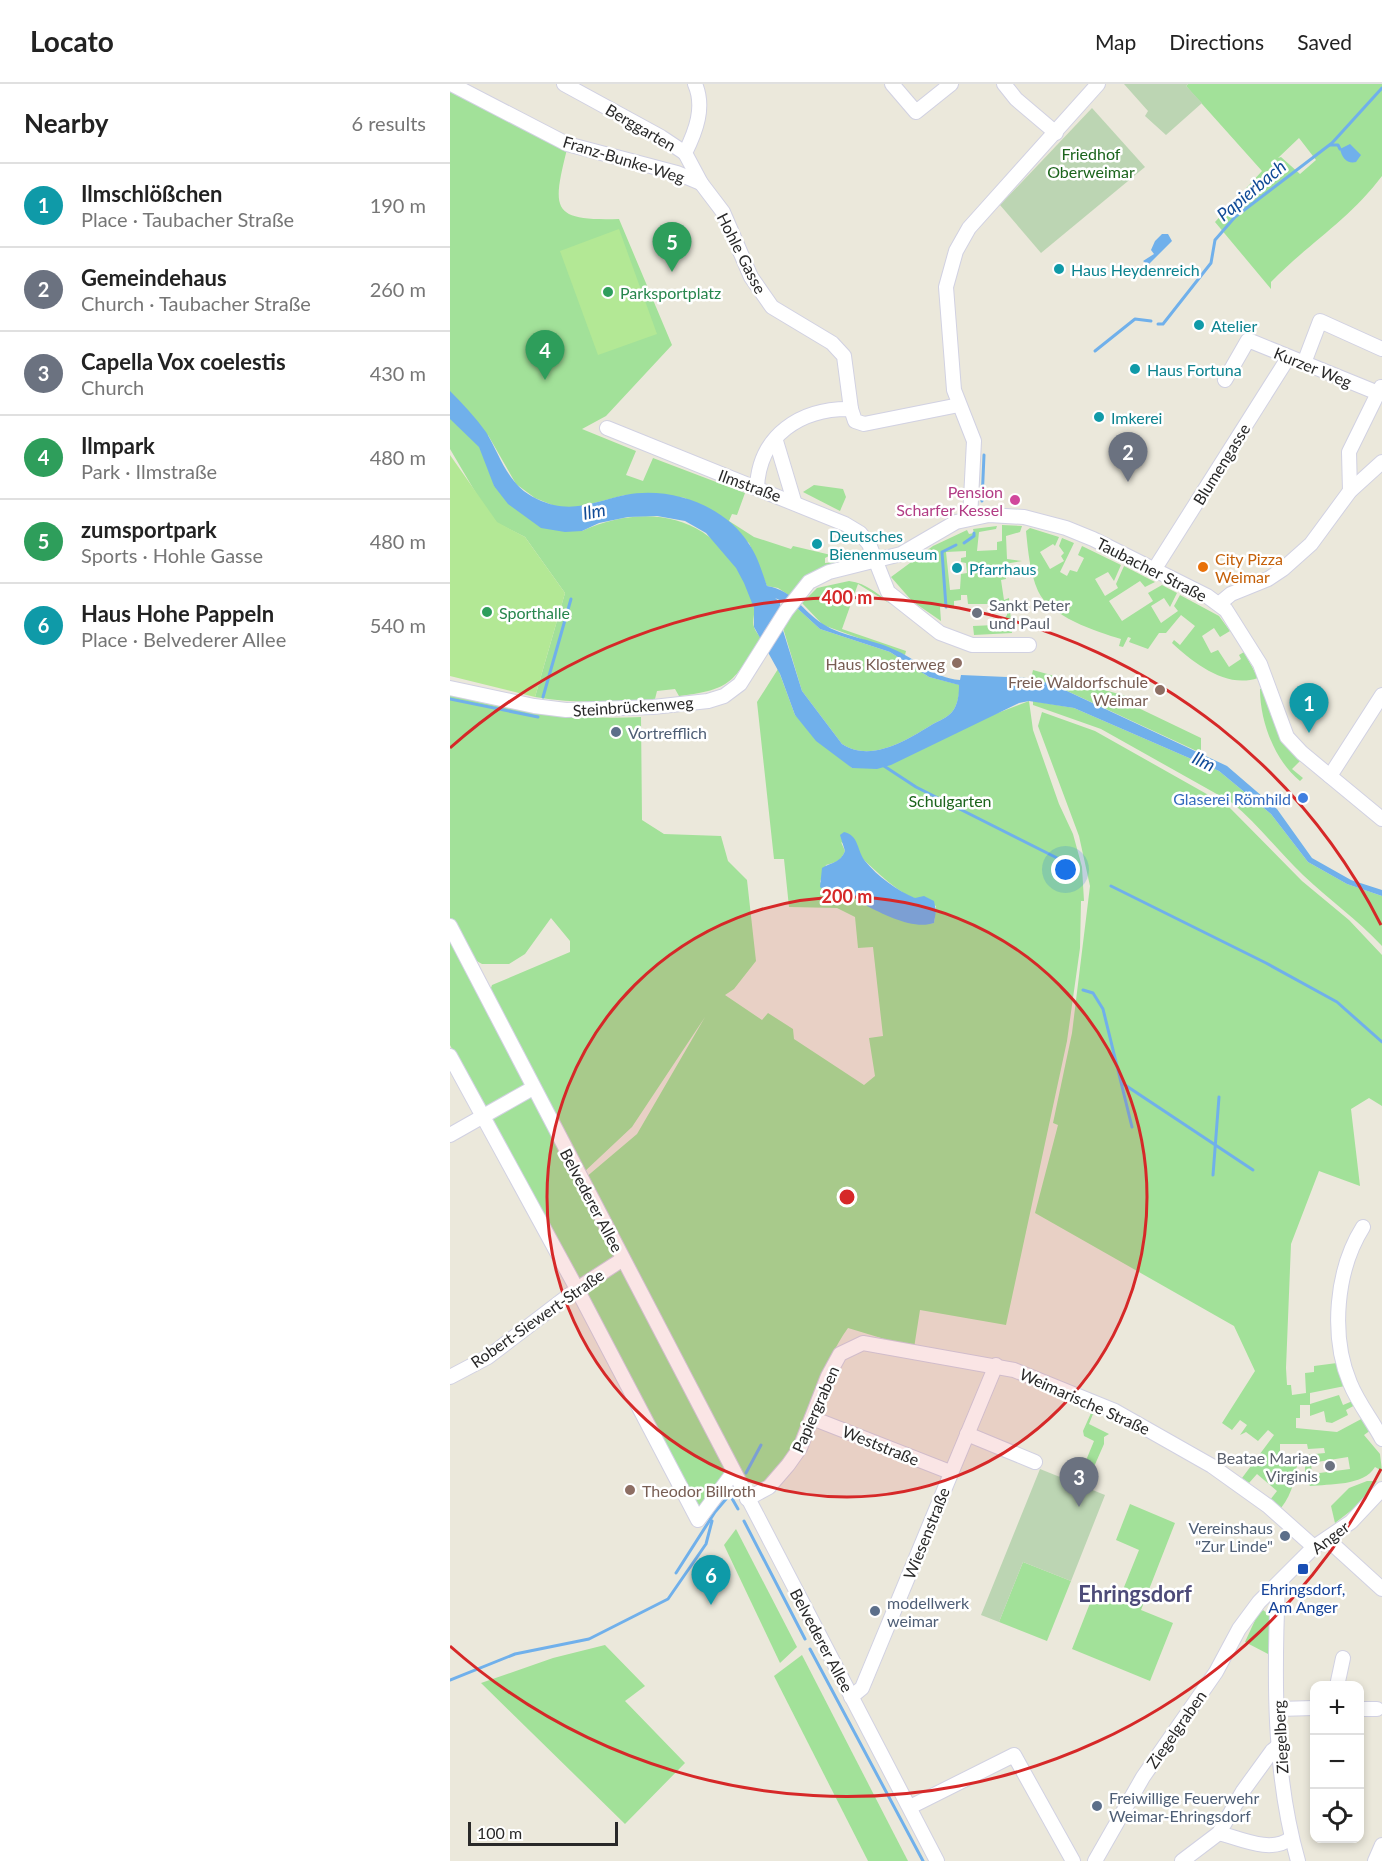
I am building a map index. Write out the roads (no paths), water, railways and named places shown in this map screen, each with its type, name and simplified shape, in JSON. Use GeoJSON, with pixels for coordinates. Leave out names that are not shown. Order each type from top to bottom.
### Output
{"type":"FeatureCollection","features":[{"type":"Feature","properties":{"kind":"street","name":"Franz-Bunke-Weg"},"geometry":{"type":"LineString","coordinates":[[451,84],[567,144],[677,173],[701,183]]}},
{"type":"Feature","properties":{"kind":"street","name":"Berggarten"},"geometry":{"type":"LineString","coordinates":[[564,84],[662,137],[685,153]]}},
{"type":"Feature","properties":{"kind":"street"},"geometry":{"type":"LineString","coordinates":[[685,153],[697,124],[700,103],[695,84]]}},
{"type":"Feature","properties":{"kind":"street"},"geometry":{"type":"LineString","coordinates":[[892,84],[916,112],[951,84]]}},
{"type":"Feature","properties":{"kind":"street"},"geometry":{"type":"LineString","coordinates":[[1004,84],[1016,99],[1056,133]]}},
{"type":"Feature","properties":{"kind":"street"},"geometry":{"type":"LineString","coordinates":[[970,518],[974,441],[954,390],[946,287],[956,251],[984,209],[1056,133],[1098,84]]}},
{"type":"Feature","properties":{"kind":"street","name":"Hohle Gasse"},"geometry":{"type":"LineString","coordinates":[[685,153],[701,183],[723,212],[751,277],[766,300],[782,313],[832,343],[844,356],[851,410]]}},
{"type":"Feature","properties":{"kind":"street"},"geometry":{"type":"LineString","coordinates":[[1304,363],[1320,321],[1382,349]]}},
{"type":"Feature","properties":{"kind":"street","name":"Kurzer Weg"},"geometry":{"type":"LineString","coordinates":[[1225,381],[1248,340],[1304,363],[1380,389]]}},
{"type":"Feature","properties":{"kind":"street","name":"Blumengasse"},"geometry":{"type":"LineString","coordinates":[[1154,570],[1288,357]]}},
{"type":"Feature","properties":{"kind":"street"},"geometry":{"type":"LineString","coordinates":[[1350,490],[1349,452],[1380,389]]}},
{"type":"Feature","properties":{"kind":"street"},"geometry":{"type":"LineString","coordinates":[[757,488],[761,459],[788,425],[803,416],[834,409],[851,410],[855,421],[864,424],[959,405]]}},
{"type":"Feature","properties":{"kind":"street","name":"Ilmstraße"},"geometry":{"type":"LineString","coordinates":[[607,428],[794,501],[860,533],[869,544],[874,563],[888,592],[940,633],[972,645],[1029,645]]}},
{"type":"Feature","properties":{"kind":"street"},"geometry":{"type":"LineString","coordinates":[[776,441],[794,501]]}},
{"type":"Feature","properties":{"kind":"street"},"geometry":{"type":"LineString","coordinates":[[1219,604],[1231,594],[1268,579],[1283,569],[1311,544],[1350,490],[1382,462]]}},
{"type":"Feature","properties":{"kind":"street","name":"Taubacher Straße"},"geometry":{"type":"LineString","coordinates":[[874,563],[901,554],[944,528],[970,518],[989,515],[1024,517],[1066,528],[1154,570],[1219,604],[1233,618],[1260,664],[1276,714],[1287,737],[1382,819]]}},
{"type":"Feature","properties":{"kind":"street","name":"Steinbrückenweg"},"geometry":{"type":"LineString","coordinates":[[450,688],[549,709],[591,711],[653,707],[724,696],[740,684],[800,591],[809,582],[829,572],[874,563]]}},
{"type":"Feature","properties":{"kind":"street"},"geometry":{"type":"LineString","coordinates":[[1330,776],[1382,695]]}},
{"type":"Feature","properties":{"kind":"street","name":"Belvederer Allee"},"geometry":{"type":"LineString","coordinates":[[450,926],[532,1088],[937,1861]]}},
{"type":"Feature","properties":{"kind":"street"},"geometry":{"type":"LineString","coordinates":[[450,1056],[482,1119],[577,1288],[698,1520],[733,1473]]}},
{"type":"Feature","properties":{"kind":"street"},"geometry":{"type":"LineString","coordinates":[[450,1135],[482,1119],[532,1088]]}},
{"type":"Feature","properties":{"kind":"street"},"geometry":{"type":"LineString","coordinates":[[1363,1227],[1353,1243],[1345,1268],[1340,1294],[1339,1327],[1350,1384],[1382,1439]]}},
{"type":"Feature","properties":{"kind":"street","name":"Robert-Siewert-Straße"},"geometry":{"type":"LineString","coordinates":[[450,1377],[488,1358],[577,1288],[623,1259]]}},
{"type":"Feature","properties":{"kind":"street","name":"Weimarische Straße"},"geometry":{"type":"LineString","coordinates":[[858,1343],[877,1344],[996,1365],[1095,1402],[1167,1439],[1212,1466],[1268,1506],[1314,1547]]}},
{"type":"Feature","properties":{"kind":"street","name":"Papiergraben"},"geometry":{"type":"LineString","coordinates":[[747,1499],[769,1487],[788,1465],[800,1448],[828,1376],[840,1354],[858,1343]]}},
{"type":"Feature","properties":{"kind":"street","name":"Wiesenstraße"},"geometry":{"type":"LineString","coordinates":[[851,1697],[862,1688],[996,1365]]}},
{"type":"Feature","properties":{"kind":"street","name":"Weststraße"},"geometry":{"type":"LineString","coordinates":[[812,1418],[950,1472]]}},
{"type":"Feature","properties":{"kind":"street"},"geometry":{"type":"LineString","coordinates":[[967,1434],[1035,1462]]}},
{"type":"Feature","properties":{"kind":"street","name":"Anger"},"geometry":{"type":"LineString","coordinates":[[1239,1629],[1268,1592],[1314,1547],[1351,1522],[1382,1489]]}},
{"type":"Feature","properties":{"kind":"street"},"geometry":{"type":"LineString","coordinates":[[1327,1539],[1382,1589]]}},
{"type":"Feature","properties":{"kind":"street","name":"Ziegelberg"},"geometry":{"type":"LineString","coordinates":[[1278,1584],[1276,1612],[1278,1746],[1291,1838],[1298,1861]]}},
{"type":"Feature","properties":{"kind":"street","name":"Ziegelgraben"},"geometry":{"type":"LineString","coordinates":[[1095,1861],[1143,1777],[1216,1672],[1239,1629]]}},
{"type":"Feature","properties":{"kind":"street"},"geometry":{"type":"LineString","coordinates":[[1338,1681],[1343,1658]]}},
{"type":"Feature","properties":{"kind":"street"},"geometry":{"type":"LineString","coordinates":[[1278,1709],[1310,1705]]}},
{"type":"Feature","properties":{"kind":"street"},"geometry":{"type":"LineString","coordinates":[[1364,1709],[1377,1709]]}},
{"type":"Feature","properties":{"kind":"street"},"geometry":{"type":"LineString","coordinates":[[1182,1861],[1219,1833],[1247,1785],[1278,1746]]}},
{"type":"Feature","properties":{"kind":"street"},"geometry":{"type":"LineString","coordinates":[[910,1807],[1014,1755],[1073,1861]]}},
{"type":"Feature","properties":{"kind":"street"},"geometry":{"type":"LineString","coordinates":[[1219,1833],[1271,1845],[1284,1844],[1291,1838]]}},
{"type":"Feature","properties":{"kind":"street"},"geometry":{"type":"LineString","coordinates":[[1375,1861],[1382,1845]]}},
{"type":"Feature","properties":{"kind":"water"},"geometry":{"type":"Polygon","coordinates":[[[1350,144],[1361,155],[1356,162],[1344,158],[1340,149],[1350,144]]]}},
{"type":"Feature","properties":{"kind":"water"},"geometry":{"type":"Polygon","coordinates":[[[1162,234],[1168,234],[1172,241],[1148,265],[1143,261],[1154,254],[1151,250],[1155,241],[1162,234]]]}},
{"type":"Feature","properties":{"kind":"water","name":"Ilm"},"geometry":{"type":"Polygon","coordinates":[[[450,391],[486,432],[512,479],[519,487],[537,499],[549,504],[571,507],[625,495],[660,493],[695,502],[711,509],[739,530],[755,554],[767,586],[785,592],[816,619],[831,628],[893,649],[950,679],[960,680],[961,675],[1028,678],[1052,684],[1227,766],[1277,809],[1312,858],[1351,880],[1382,890],[1382,896],[1347,884],[1308,862],[1271,814],[1219,771],[1074,708],[1029,701],[1019,703],[891,765],[877,769],[852,768],[816,741],[795,715],[780,674],[754,627],[754,608],[744,583],[736,568],[706,533],[685,521],[657,516],[628,517],[599,523],[582,531],[565,532],[541,528],[508,504],[494,486],[479,447],[450,419],[450,391]],[[775,598],[780,602],[781,624],[802,691],[842,744],[865,751],[889,747],[943,719],[954,709],[958,699],[959,685],[929,677],[890,652],[820,629],[797,608],[775,598]]]}},
{"type":"Feature","properties":{"kind":"water"},"geometry":{"type":"Polygon","coordinates":[[[844,832],[855,840],[865,861],[888,882],[915,898],[924,896],[934,901],[936,911],[934,923],[918,925],[900,921],[867,906],[851,895],[831,892],[820,887],[822,868],[838,860],[845,851],[840,835],[844,832]]]}},
{"type":"Feature","properties":{"kind":"waterway","name":"Papierbach"},"geometry":{"type":"LineString","coordinates":[[1158,324],[1163,324],[1211,263],[1215,240],[1235,217],[1332,143],[1382,88]]}},
{"type":"Feature","properties":{"kind":"waterway"},"geometry":{"type":"LineString","coordinates":[[1330,145],[1338,145],[1340,149]]}},
{"type":"Feature","properties":{"kind":"waterway","name":"Papierbach"},"geometry":{"type":"LineString","coordinates":[[1095,351],[1135,319],[1151,321]]}},
{"type":"Feature","properties":{"kind":"waterway","name":"Papierbach"},"geometry":{"type":"LineString","coordinates":[[982,501],[984,455]]}},
{"type":"Feature","properties":{"kind":"waterway","name":"Papierbach"},"geometry":{"type":"LineString","coordinates":[[964,543],[974,536],[974,533]]}},
{"type":"Feature","properties":{"kind":"waterway","name":"Papierbach"},"geometry":{"type":"LineString","coordinates":[[946,607],[942,552],[956,545]]}},
{"type":"Feature","properties":{"kind":"waterway"},"geometry":{"type":"LineString","coordinates":[[543,697],[571,599]]}},
{"type":"Feature","properties":{"kind":"waterway"},"geometry":{"type":"LineString","coordinates":[[450,699],[538,717]]}},
{"type":"Feature","properties":{"kind":"waterway"},"geometry":{"type":"LineString","coordinates":[[884,766],[916,787],[1073,866]]}},
{"type":"Feature","properties":{"kind":"waterway"},"geometry":{"type":"LineString","coordinates":[[1111,886],[1266,963],[1337,1002],[1382,1042]]}},
{"type":"Feature","properties":{"kind":"waterway"},"geometry":{"type":"LineString","coordinates":[[1083,990],[1093,993],[1103,1009],[1132,1127]]}},
{"type":"Feature","properties":{"kind":"waterway"},"geometry":{"type":"LineString","coordinates":[[1122,1083],[1253,1170]]}},
{"type":"Feature","properties":{"kind":"waterway"},"geometry":{"type":"LineString","coordinates":[[1213,1175],[1219,1097]]}},
{"type":"Feature","properties":{"kind":"waterway"},"geometry":{"type":"LineString","coordinates":[[746,1473],[761,1445]]}},
{"type":"Feature","properties":{"kind":"waterway"},"geometry":{"type":"LineString","coordinates":[[676,1573],[715,1512],[732,1492]]}},
{"type":"Feature","properties":{"kind":"waterway"},"geometry":{"type":"LineString","coordinates":[[730,1495],[738,1509]]}},
{"type":"Feature","properties":{"kind":"waterway"},"geometry":{"type":"LineString","coordinates":[[450,1680],[515,1654],[589,1639],[668,1599],[706,1544],[712,1521]]}},
{"type":"Feature","properties":{"kind":"waterway"},"geometry":{"type":"LineString","coordinates":[[744,1521],[805,1639]]}},
{"type":"Feature","properties":{"kind":"waterway"},"geometry":{"type":"LineString","coordinates":[[810,1649],[923,1861]]}},
{"type":"Feature","properties":{"kind":"place","name":"Haus Heydenreich"},"geometry":{"type":"Point","coordinates":[1059,269]}},
{"type":"Feature","properties":{"kind":"place","name":"zumsportpark"},"geometry":{"type":"Point","coordinates":[672,272]}},
{"type":"Feature","properties":{"kind":"place","name":"Parksportplatz"},"geometry":{"type":"Point","coordinates":[608,292]}},
{"type":"Feature","properties":{"kind":"place","name":"Atelier"},"geometry":{"type":"Point","coordinates":[1199,325]}},
{"type":"Feature","properties":{"kind":"place","name":"Haus Fortuna"},"geometry":{"type":"Point","coordinates":[1135,369]}},
{"type":"Feature","properties":{"kind":"place","name":"Ilmpark"},"geometry":{"type":"Point","coordinates":[545,380]}},
{"type":"Feature","properties":{"kind":"place","name":"Imkerei"},"geometry":{"type":"Point","coordinates":[1099,417]}},
{"type":"Feature","properties":{"kind":"place","name":"Gemeindehaus"},"geometry":{"type":"Point","coordinates":[1128,482]}},
{"type":"Feature","properties":{"kind":"place","name":"Pension Scharfer Kessel"},"geometry":{"type":"Point","coordinates":[1015,500]}},
{"type":"Feature","properties":{"kind":"place","name":"Deutsches Bienenmuseum"},"geometry":{"type":"Point","coordinates":[817,544]}},
{"type":"Feature","properties":{"kind":"place","name":"City Pizza Weimar"},"geometry":{"type":"Point","coordinates":[1203,567]}},
{"type":"Feature","properties":{"kind":"place","name":"Pfarrhaus"},"geometry":{"type":"Point","coordinates":[957,568]}},
{"type":"Feature","properties":{"kind":"place","name":"Sporthalle"},"geometry":{"type":"Point","coordinates":[487,612]}},
{"type":"Feature","properties":{"kind":"place","name":"Sankt Peter und Paul"},"geometry":{"type":"Point","coordinates":[977,613]}},
{"type":"Feature","properties":{"kind":"place","name":"Haus Klosterweg"},"geometry":{"type":"Point","coordinates":[957,663]}},
{"type":"Feature","properties":{"kind":"place","name":"Freie Waldorfschule Weimar"},"geometry":{"type":"Point","coordinates":[1160,690]}},
{"type":"Feature","properties":{"kind":"place","name":"Vortrefflich"},"geometry":{"type":"Point","coordinates":[616,732]}},
{"type":"Feature","properties":{"kind":"place","name":"Ilmschlößchen"},"geometry":{"type":"Point","coordinates":[1309,733]}},
{"type":"Feature","properties":{"kind":"place","name":"Glaserei Römhild"},"geometry":{"type":"Point","coordinates":[1303,798]}},
{"type":"Feature","properties":{"kind":"place","name":"Beatae Mariae Virginis"},"geometry":{"type":"Point","coordinates":[1330,1466]}},
{"type":"Feature","properties":{"kind":"place","name":"Theodor Billroth"},"geometry":{"type":"Point","coordinates":[630,1490]}},
{"type":"Feature","properties":{"kind":"place","name":"Capella Vox coelestis"},"geometry":{"type":"Point","coordinates":[1079,1507]}},
{"type":"Feature","properties":{"kind":"place","name":"Vereinshaus \"Zur Linde\""},"geometry":{"type":"Point","coordinates":[1285,1536]}},
{"type":"Feature","properties":{"kind":"place","name":"Ehringsdorf, Am Anger"},"geometry":{"type":"Point","coordinates":[1303,1569]}},
{"type":"Feature","properties":{"kind":"place","name":"Haus Hohe Pappeln"},"geometry":{"type":"Point","coordinates":[711,1605]}},
{"type":"Feature","properties":{"kind":"place","name":"modellwerk weimar"},"geometry":{"type":"Point","coordinates":[875,1611]}},
{"type":"Feature","properties":{"kind":"place","name":"Freiwillige Feuerwehr Weimar-Ehringsdorf"},"geometry":{"type":"Point","coordinates":[1097,1806]}},
{"type":"Feature","properties":{"kind":"district","name":"Ehringsdorf"},"geometry":{"type":"Point","coordinates":[1135,1593]}},
{"type":"Feature","properties":{"kind":"park label","name":"Friedhof Oberweimar"},"geometry":{"type":"Point","coordinates":[1091,162]}},
{"type":"Feature","properties":{"kind":"park label","name":"Schulgarten"},"geometry":{"type":"Point","coordinates":[950,800]}}]}
